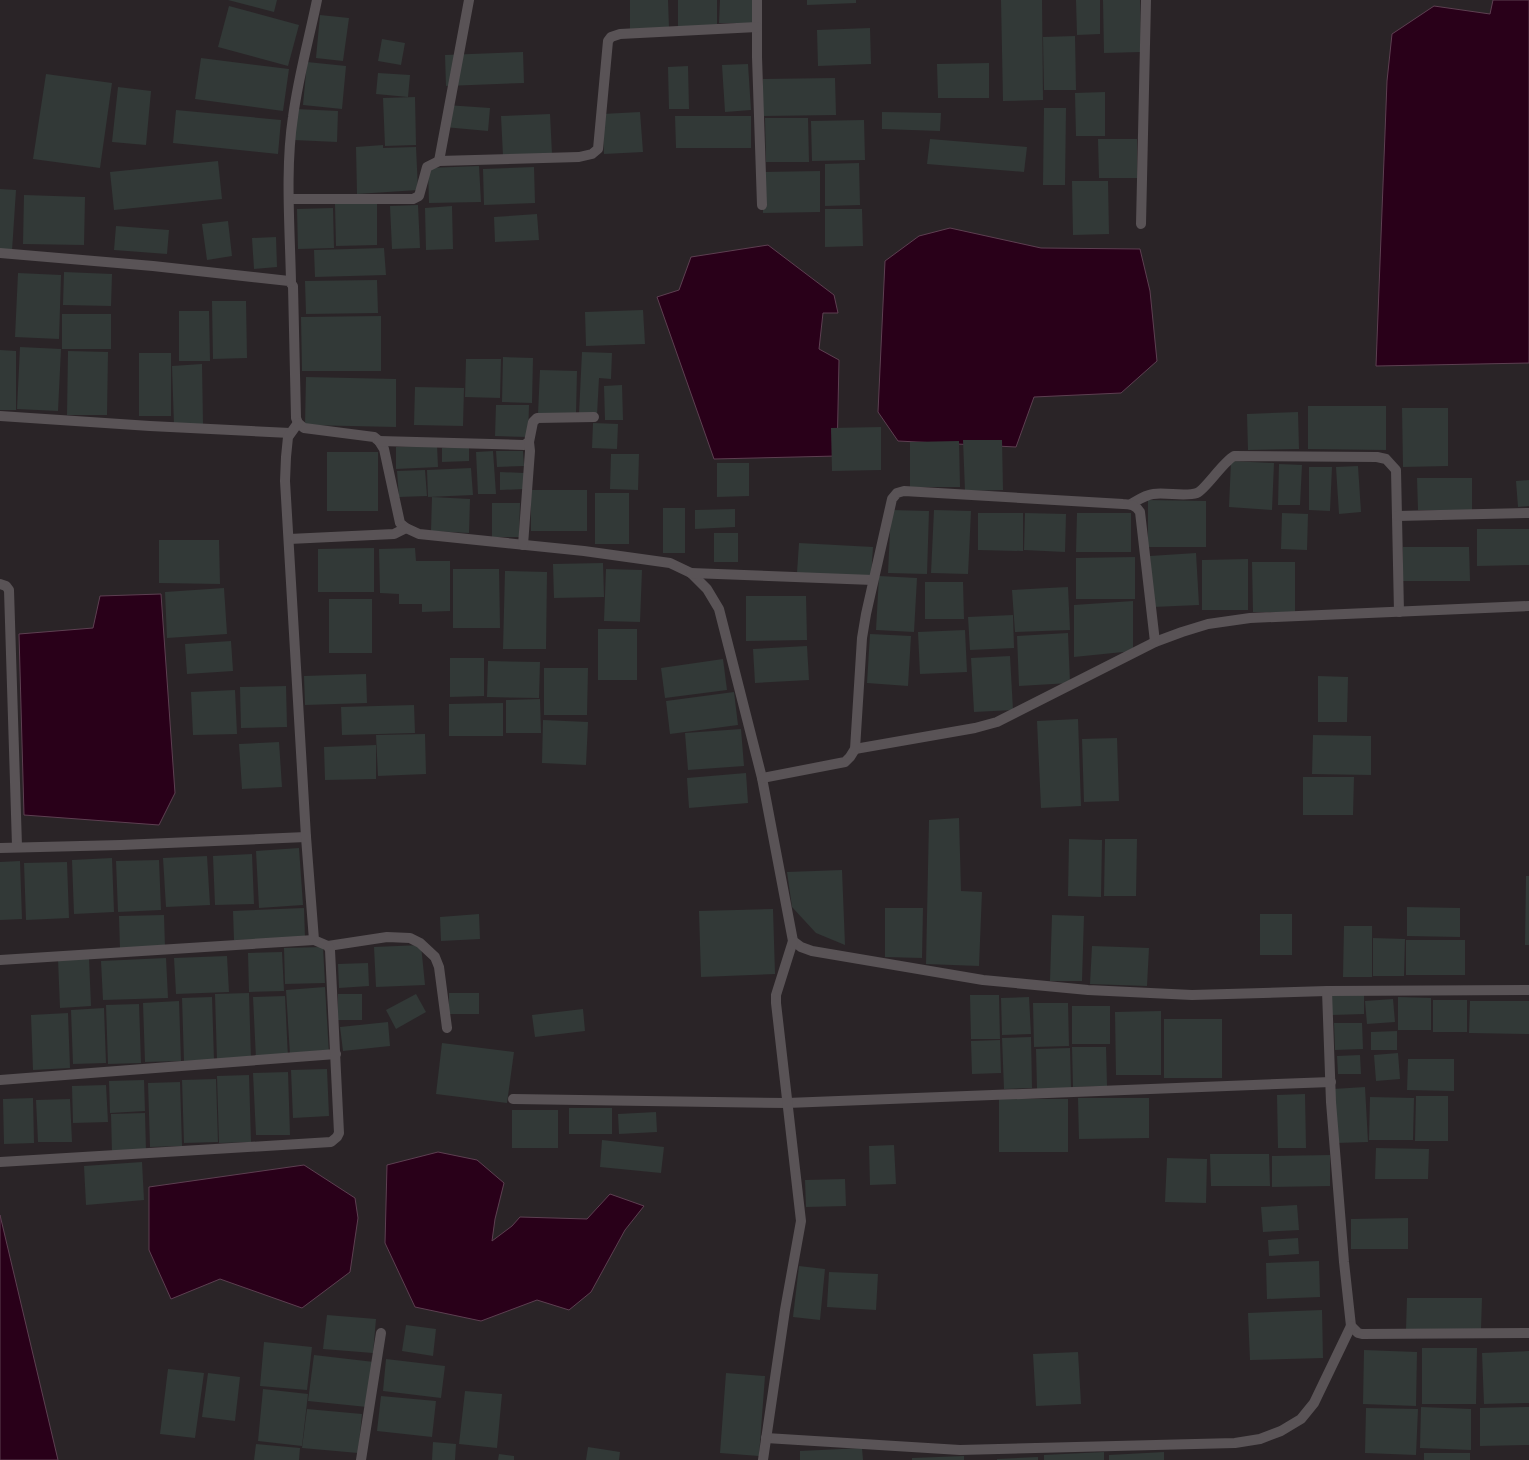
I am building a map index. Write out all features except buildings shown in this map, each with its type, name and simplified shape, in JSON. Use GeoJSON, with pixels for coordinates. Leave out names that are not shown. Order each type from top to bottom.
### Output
{"type":"FeatureCollection","features":[{"type":"Feature","properties":{"kind":"street"},"geometry":{"type":"LineString","coordinates":[[317,0],[293,117],[290,143],[289,199],[291,282],[293,286],[296,418],[298,422],[304,428],[374,437],[379,441],[384,449],[400,523],[406,528],[419,534],[670,563],[691,573],[707,589],[719,609],[762,778],[793,941],[776,995],[776,1004],[801,1220],[785,1310],[763,1460]]}},
{"type":"Feature","properties":{"kind":"street"},"geometry":{"type":"LineString","coordinates":[[439,161],[469,0]]}},
{"type":"Feature","properties":{"kind":"street"},"geometry":{"type":"LineString","coordinates":[[757,0],[762,205]]}},
{"type":"Feature","properties":{"kind":"street"},"geometry":{"type":"LineString","coordinates":[[1141,224],[1146,0]]}},
{"type":"Feature","properties":{"kind":"street"},"geometry":{"type":"LineString","coordinates":[[289,199],[413,199],[419,196],[427,167],[439,161],[579,157],[592,154],[598,149],[608,41],[611,37],[620,34],[757,27]]}},
{"type":"Feature","properties":{"kind":"street"},"geometry":{"type":"LineString","coordinates":[[0,253],[152,266],[291,282]]}},
{"type":"Feature","properties":{"kind":"street"},"geometry":{"type":"LineString","coordinates":[[0,416],[150,426],[290,433]]}},
{"type":"Feature","properties":{"kind":"street"},"geometry":{"type":"LineString","coordinates":[[523,545],[530,451],[529,442],[533,422],[537,418],[594,417]]}},
{"type":"Feature","properties":{"kind":"street"},"geometry":{"type":"LineString","coordinates":[[298,422],[290,433],[286,452],[285,481],[306,837],[314,940]]}},
{"type":"Feature","properties":{"kind":"street"},"geometry":{"type":"LineString","coordinates":[[379,441],[524,445],[529,442]]}},
{"type":"Feature","properties":{"kind":"street"},"geometry":{"type":"LineString","coordinates":[[1131,504],[1143,497],[1153,494],[1192,494],[1199,492],[1227,461],[1234,456],[1376,457],[1386,459],[1396,470],[1399,612]]}},
{"type":"Feature","properties":{"kind":"street"},"geometry":{"type":"LineString","coordinates":[[762,778],[845,762],[855,749],[862,638],[873,580],[892,499],[897,493],[904,491],[1131,504],[1140,512],[1155,642]]}},
{"type":"Feature","properties":{"kind":"street"},"geometry":{"type":"LineString","coordinates":[[1397,516],[1529,513]]}},
{"type":"Feature","properties":{"kind":"street"},"geometry":{"type":"LineString","coordinates":[[289,540],[394,534],[406,528]]}},
{"type":"Feature","properties":{"kind":"street"},"geometry":{"type":"LineString","coordinates":[[691,573],[873,580]]}},
{"type":"Feature","properties":{"kind":"street"},"geometry":{"type":"LineString","coordinates":[[0,584],[6,586],[9,590],[17,846]]}},
{"type":"Feature","properties":{"kind":"street"},"geometry":{"type":"LineString","coordinates":[[855,749],[974,728],[997,722],[1155,642],[1208,624],[1250,618],[1529,606]]}},
{"type":"Feature","properties":{"kind":"street"},"geometry":{"type":"LineString","coordinates":[[0,848],[17,846],[121,845],[306,837]]}},
{"type":"Feature","properties":{"kind":"street"},"geometry":{"type":"LineString","coordinates":[[0,960],[314,940],[328,946],[387,937],[410,938],[420,943],[435,957],[439,967],[447,1028]]}},
{"type":"Feature","properties":{"kind":"street"},"geometry":{"type":"LineString","coordinates":[[793,941],[812,952],[983,980],[1073,988],[1192,995],[1327,991],[1529,990]]}},
{"type":"Feature","properties":{"kind":"street"},"geometry":{"type":"LineString","coordinates":[[0,1162],[332,1142],[339,1133],[330,950],[328,946]]}},
{"type":"Feature","properties":{"kind":"street"},"geometry":{"type":"LineString","coordinates":[[766,1438],[960,1450],[1235,1443],[1281,1432],[1301,1419],[1314,1403],[1351,1326],[1331,1082],[1327,991]]}},
{"type":"Feature","properties":{"kind":"street"},"geometry":{"type":"LineString","coordinates":[[0,1080],[336,1054]]}},
{"type":"Feature","properties":{"kind":"street"},"geometry":{"type":"LineString","coordinates":[[513,1099],[787,1103],[1331,1082]]}},
{"type":"Feature","properties":{"kind":"street"},"geometry":{"type":"LineString","coordinates":[[1351,1326],[1358,1333],[1362,1334],[1529,1333]]}},
{"type":"Feature","properties":{"kind":"street"},"geometry":{"type":"LineString","coordinates":[[361,1460],[381,1333]]}},
{"type":"Feature","properties":{"kind":"shaded area"},"geometry":{"type":"Polygon","coordinates":[[[1493,0],[1529,0],[1529,363],[1376,366],[1387,81],[1392,34],[1434,6],[1490,14],[1493,0]]]}},
{"type":"Feature","properties":{"kind":"shaded area"},"geometry":{"type":"Polygon","coordinates":[[[950,228],[1041,248],[1140,249],[1150,291],[1157,361],[1121,393],[1034,397],[1016,447],[898,441],[878,412],[885,261],[919,236],[950,228]]]}},
{"type":"Feature","properties":{"kind":"shaded area"},"geometry":{"type":"Polygon","coordinates":[[[768,245],[834,295],[838,313],[823,313],[819,349],[839,360],[837,456],[714,459],[657,297],[679,290],[691,257],[768,245]]]}},
{"type":"Feature","properties":{"kind":"shaded area"},"geometry":{"type":"Polygon","coordinates":[[[161,594],[175,793],[159,825],[24,815],[19,634],[93,628],[100,596],[161,594]]]}},
{"type":"Feature","properties":{"kind":"shaded area"},"geometry":{"type":"Polygon","coordinates":[[[438,1152],[477,1160],[504,1183],[495,1219],[492,1241],[512,1226],[520,1217],[587,1219],[610,1194],[644,1206],[625,1230],[591,1292],[569,1310],[537,1300],[481,1321],[415,1307],[385,1243],[387,1165],[438,1152]]]}},
{"type":"Feature","properties":{"kind":"shaded area"},"geometry":{"type":"Polygon","coordinates":[[[304,1165],[355,1198],[358,1218],[350,1272],[302,1308],[220,1279],[171,1299],[149,1250],[149,1187],[304,1165]]]}},
{"type":"Feature","properties":{"kind":"shaded area"},"geometry":{"type":"Polygon","coordinates":[[[0,1215],[58,1460],[0,1460],[0,1215]]]}}]}
